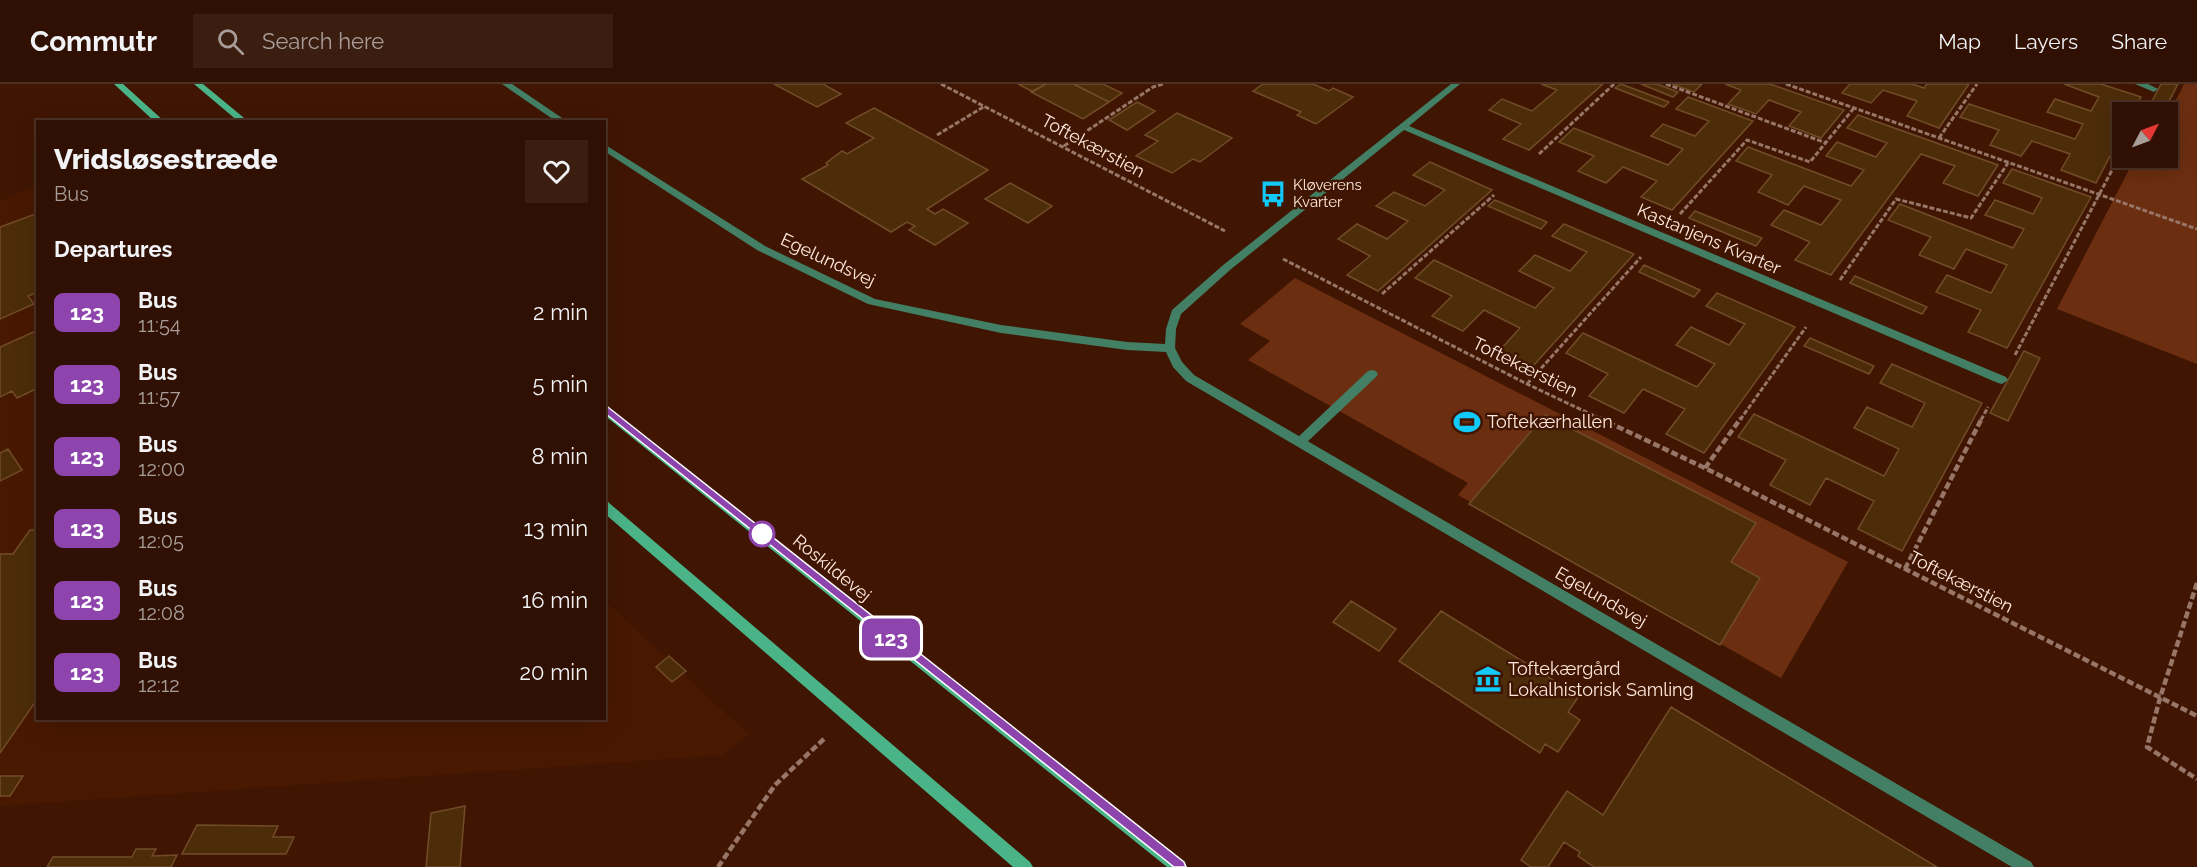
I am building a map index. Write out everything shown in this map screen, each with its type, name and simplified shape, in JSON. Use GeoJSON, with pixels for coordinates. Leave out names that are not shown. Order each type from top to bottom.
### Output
{"type":"FeatureCollection","features":[{"type":"Feature","properties":{"kind":"main road"},"geometry":{"type":"LineString","coordinates":[[118,84],[159,120]]}},
{"type":"Feature","properties":{"kind":"main road"},"geometry":{"type":"LineString","coordinates":[[198,84],[243,120]]}},
{"type":"Feature","properties":{"kind":"main road","name":"Roskildevej"},"geometry":{"type":"LineString","coordinates":[[606,410],[1179,867]]}},
{"type":"Feature","properties":{"kind":"main road"},"geometry":{"type":"LineString","coordinates":[[606,507],[1025,867]]}},
{"type":"Feature","properties":{"kind":"street"},"geometry":{"type":"LineString","coordinates":[[506,84],[561,120]]}},
{"type":"Feature","properties":{"kind":"street"},"geometry":{"type":"LineString","coordinates":[[1170,348],[1171,329],[1176,312],[1226,268],[1456,84]]}},
{"type":"Feature","properties":{"kind":"street"},"geometry":{"type":"LineString","coordinates":[[2139,84],[2154,89]]}},
{"type":"Feature","properties":{"kind":"street","name":"Kastanjens Kvarter"},"geometry":{"type":"LineString","coordinates":[[1403,127],[2002,380]]}},
{"type":"Feature","properties":{"kind":"street","name":"Egelundsvej"},"geometry":{"type":"LineString","coordinates":[[606,148],[761,248],[872,302],[1001,329],[1127,346],[1170,348],[1177,364],[1190,378],[2026,867]]}},
{"type":"Feature","properties":{"kind":"street"},"geometry":{"type":"LineString","coordinates":[[1300,442],[1372,374]]}},
{"type":"Feature","properties":{"kind":"path","name":"Toftekærstien"},"geometry":{"type":"LineString","coordinates":[[941,84],[1235,236]]}},
{"type":"Feature","properties":{"kind":"path"},"geometry":{"type":"LineString","coordinates":[[1064,146],[1153,87],[1163,84]]}},
{"type":"Feature","properties":{"kind":"path"},"geometry":{"type":"LineString","coordinates":[[1666,84],[1826,143]]}},
{"type":"Feature","properties":{"kind":"path"},"geometry":{"type":"LineString","coordinates":[[1786,84],[2197,229]]}},
{"type":"Feature","properties":{"kind":"path"},"geometry":{"type":"LineString","coordinates":[[1940,138],[1977,84]]}},
{"type":"Feature","properties":{"kind":"path"},"geometry":{"type":"LineString","coordinates":[[937,135],[985,106]]}},
{"type":"Feature","properties":{"kind":"path","name":"Toftekærstien"},"geometry":{"type":"LineString","coordinates":[[1277,256],[1527,384],[1705,468],[2197,716]]}},
{"type":"Feature","properties":{"kind":"path"},"geometry":{"type":"LineString","coordinates":[[2197,583],[2160,698],[2147,747],[2197,779]]}},
{"type":"Feature","properties":{"kind":"path"},"geometry":{"type":"LineString","coordinates":[[718,867],[775,785],[849,715]]}},
{"type":"Feature","properties":{"kind":"shaded area"},"geometry":{"type":"Polygon","coordinates":[[[2184,84],[2197,84],[2197,364],[2057,309],[2130,168],[2178,168],[2178,102],[2175,102],[2184,84]]]}},
{"type":"Feature","properties":{"kind":"shaded area"},"geometry":{"type":"Polygon","coordinates":[[[36,185],[36,720],[606,720],[606,602],[748,734],[723,755],[0,806],[0,201],[36,185]]]}},
{"type":"Feature","properties":{"kind":"shaded area","name":"Toftekærhallen"},"geometry":{"type":"Polygon","coordinates":[[[1295,278],[1848,562],[1781,678],[1458,495],[1468,483],[1248,360],[1270,341],[1240,324],[1295,278]]]}},
{"type":"Feature","properties":{"kind":"building"},"geometry":{"type":"Polygon","coordinates":[[[774,84],[823,84],[841,94],[817,107],[774,84]]]}},
{"type":"Feature","properties":{"kind":"building"},"geometry":{"type":"Polygon","coordinates":[[[1018,84],[1046,84],[1033,92],[1018,84]]]}},
{"type":"Feature","properties":{"kind":"building"},"geometry":{"type":"Polygon","coordinates":[[[1046,84],[1074,84],[1109,102],[1083,119],[1031,92],[1046,84]]]}},
{"type":"Feature","properties":{"kind":"building"},"geometry":{"type":"Polygon","coordinates":[[[1073,84],[1103,84],[1122,93],[1109,102],[1073,84]]]}},
{"type":"Feature","properties":{"kind":"building"},"geometry":{"type":"Polygon","coordinates":[[[1263,84],[1313,84],[1329,91],[1333,88],[1353,97],[1316,124],[1297,115],[1301,112],[1253,91],[1263,84]]]}},
{"type":"Feature","properties":{"kind":"building"},"geometry":{"type":"Polygon","coordinates":[[[1541,84],[1603,84],[1529,150],[1503,139],[1521,124],[1489,110],[1502,99],[1532,111],[1557,90],[1541,84]]]}},
{"type":"Feature","properties":{"kind":"building"},"geometry":{"type":"Polygon","coordinates":[[[1621,84],[1669,102],[1664,107],[1615,88],[1621,84]]]}},
{"type":"Feature","properties":{"kind":"building"},"geometry":{"type":"Polygon","coordinates":[[[1641,84],[1657,84],[1678,92],[1673,97],[1641,84]]]}},
{"type":"Feature","properties":{"kind":"building"},"geometry":{"type":"Polygon","coordinates":[[[1672,84],[1702,84],[1694,92],[1672,84]]]}},
{"type":"Feature","properties":{"kind":"building"},"geometry":{"type":"Polygon","coordinates":[[[1725,84],[1770,84],[1844,110],[1821,138],[1789,126],[1801,112],[1769,100],[1756,114],[1728,104],[1741,90],[1725,84]]]}},
{"type":"Feature","properties":{"kind":"building"},"geometry":{"type":"Polygon","coordinates":[[[1850,84],[1912,84],[1924,88],[1927,84],[1969,84],[1939,128],[1907,116],[1917,101],[1883,90],[1871,103],[1842,93],[1850,84]]]}},
{"type":"Feature","properties":{"kind":"building"},"geometry":{"type":"Polygon","coordinates":[[[2064,84],[2101,84],[2141,97],[2138,102],[2112,102],[2112,152],[2096,183],[2061,170],[2070,154],[2032,141],[2021,156],[1990,145],[1999,130],[1960,117],[1969,104],[2075,139],[2083,124],[2047,112],[2055,99],[2091,111],[2099,97],[2064,84]]]}},
{"type":"Feature","properties":{"kind":"building"},"geometry":{"type":"Polygon","coordinates":[[[2161,84],[2178,84],[2169,102],[2152,102],[2161,84]]]}},
{"type":"Feature","properties":{"kind":"building"},"geometry":{"type":"Polygon","coordinates":[[[1688,97],[1753,121],[1672,210],[1641,197],[1657,181],[1623,167],[1606,183],[1578,171],[1594,156],[1559,142],[1574,128],[1668,165],[1683,149],[1651,136],[1663,124],[1695,136],[1709,121],[1676,109],[1688,97]]]}},
{"type":"Feature","properties":{"kind":"building"},"geometry":{"type":"Polygon","coordinates":[[[1137,102],[1155,111],[1127,130],[1109,120],[1137,102]]]}},
{"type":"Feature","properties":{"kind":"building"},"geometry":{"type":"Polygon","coordinates":[[[874,108],[988,170],[927,209],[935,214],[943,209],[968,223],[935,245],[909,230],[915,226],[907,222],[891,232],[802,179],[828,165],[826,163],[842,151],[847,154],[874,138],[846,123],[874,108]]]}},
{"type":"Feature","properties":{"kind":"building"},"geometry":{"type":"Polygon","coordinates":[[[1177,113],[1232,138],[1200,162],[1193,159],[1172,173],[1136,156],[1158,141],[1145,135],[1177,113]]]}},
{"type":"Feature","properties":{"kind":"building"},"geometry":{"type":"Polygon","coordinates":[[[1858,115],[1998,165],[1978,196],[1943,183],[1955,166],[1921,154],[1831,275],[1795,260],[1810,242],[1771,225],[1784,210],[1821,225],[1841,200],[1804,186],[1788,205],[1758,192],[1772,175],[1736,161],[1748,147],[1851,186],[1864,170],[1826,156],[1837,142],[1876,157],[1887,143],[1847,128],[1858,115]]]}},
{"type":"Feature","properties":{"kind":"building"},"geometry":{"type":"Polygon","coordinates":[[[1430,162],[1492,190],[1378,291],[1347,275],[1370,256],[1338,239],[1357,224],[1387,239],[1408,221],[1376,206],[1394,192],[1425,206],[1445,190],[1413,175],[1430,162]]]}},
{"type":"Feature","properties":{"kind":"building"},"geometry":{"type":"Polygon","coordinates":[[[2012,169],[2091,197],[2007,348],[1968,332],[1981,310],[1936,292],[1947,275],[1991,293],[2007,265],[1966,249],[1954,269],[1919,255],[1931,237],[1888,220],[1900,204],[2013,248],[2024,229],[1985,215],[1995,200],[2033,214],[2042,198],[2003,183],[2012,169]]]}},
{"type":"Feature","properties":{"kind":"building"},"geometry":{"type":"Polygon","coordinates":[[[1010,183],[1052,206],[1028,223],[985,199],[1010,183]]]}},
{"type":"Feature","properties":{"kind":"building"},"geometry":{"type":"Polygon","coordinates":[[[1495,200],[1547,222],[1541,229],[1488,206],[1495,200]]]}},
{"type":"Feature","properties":{"kind":"building"},"geometry":{"type":"Polygon","coordinates":[[[1695,211],[1762,238],[1756,246],[1689,218],[1695,211]]]}},
{"type":"Feature","properties":{"kind":"building"},"geometry":{"type":"Polygon","coordinates":[[[36,214],[36,293],[28,296],[34,304],[0,319],[0,227],[36,214]]]}},
{"type":"Feature","properties":{"kind":"building"},"geometry":{"type":"Polygon","coordinates":[[[1564,224],[1634,254],[1533,366],[1500,350],[1520,328],[1484,310],[1463,331],[1432,316],[1452,296],[1415,278],[1434,260],[1535,308],[1554,288],[1519,271],[1535,255],[1570,271],[1587,252],[1552,236],[1564,224]]]}},
{"type":"Feature","properties":{"kind":"building"},"geometry":{"type":"Polygon","coordinates":[[[1644,265],[1700,290],[1694,297],[1639,272],[1644,265]]]}},
{"type":"Feature","properties":{"kind":"building"},"geometry":{"type":"Polygon","coordinates":[[[1855,276],[1927,307],[1922,314],[1850,283],[1855,276]]]}},
{"type":"Feature","properties":{"kind":"building"},"geometry":{"type":"Polygon","coordinates":[[[1717,293],[1795,327],[1704,453],[1666,434],[1685,409],[1643,389],[1624,413],[1589,396],[1608,374],[1566,353],[1583,333],[1697,387],[1715,364],[1676,345],[1691,327],[1729,345],[1745,324],[1706,306],[1717,293]]]}},
{"type":"Feature","properties":{"kind":"building"},"geometry":{"type":"Polygon","coordinates":[[[36,331],[36,389],[17,398],[12,391],[0,397],[0,347],[36,331]]]}},
{"type":"Feature","properties":{"kind":"building"},"geometry":{"type":"Polygon","coordinates":[[[1810,338],[1874,366],[1869,374],[1804,346],[1810,338]]]}},
{"type":"Feature","properties":{"kind":"building"},"geometry":{"type":"Polygon","coordinates":[[[2024,351],[2040,358],[2008,421],[1990,413],[2024,351]]]}},
{"type":"Feature","properties":{"kind":"building"},"geometry":{"type":"Polygon","coordinates":[[[1892,364],[1982,403],[1902,551],[1858,529],[1874,501],[1826,478],[1810,505],[1770,485],[1786,460],[1738,437],[1754,414],[1884,476],[1899,449],[1854,428],[1867,407],[1912,427],[1925,403],[1880,383],[1892,364]]]}},
{"type":"Feature","properties":{"kind":"building"},"geometry":{"type":"Polygon","coordinates":[[[1545,415],[1756,523],[1731,562],[1760,578],[1720,645],[1469,504],[1545,415]]]}},
{"type":"Feature","properties":{"kind":"building"},"geometry":{"type":"Polygon","coordinates":[[[8,449],[22,470],[0,481],[0,453],[8,449]]]}},
{"type":"Feature","properties":{"kind":"building"},"geometry":{"type":"Polygon","coordinates":[[[30,530],[36,530],[36,701],[0,753],[0,554],[13,554],[30,530]]]}},
{"type":"Feature","properties":{"kind":"building"},"geometry":{"type":"Polygon","coordinates":[[[1351,601],[1396,629],[1379,651],[1333,622],[1351,601]]]}},
{"type":"Feature","properties":{"kind":"building","name":"Toftekærgård Lokalhistorisk Samling"},"geometry":{"type":"Polygon","coordinates":[[[1441,611],[1579,696],[1568,712],[1580,720],[1558,752],[1545,744],[1540,753],[1399,661],[1441,611]]]}},
{"type":"Feature","properties":{"kind":"building"},"geometry":{"type":"Polygon","coordinates":[[[669,656],[686,671],[672,682],[656,667],[669,656]]]}},
{"type":"Feature","properties":{"kind":"building"},"geometry":{"type":"Polygon","coordinates":[[[1671,707],[1937,867],[1594,867],[1578,856],[1580,852],[1564,842],[1548,867],[1531,867],[1521,860],[1567,791],[1603,815],[1671,707]]]}},
{"type":"Feature","properties":{"kind":"building"},"geometry":{"type":"Polygon","coordinates":[[[0,776],[23,776],[10,796],[0,796],[0,776]]]}},
{"type":"Feature","properties":{"kind":"building"},"geometry":{"type":"Polygon","coordinates":[[[465,806],[460,867],[426,867],[431,813],[465,806]]]}},
{"type":"Feature","properties":{"kind":"building"},"geometry":{"type":"Polygon","coordinates":[[[197,825],[278,826],[273,837],[294,837],[286,854],[182,854],[197,825]]]}},
{"type":"Feature","properties":{"kind":"building"},"geometry":{"type":"Polygon","coordinates":[[[136,849],[156,849],[152,856],[177,855],[171,867],[47,867],[53,857],[132,857],[136,849]]]}},
{"type":"Feature","properties":{"kind":"bus line","name":"123"},"geometry":{"type":"LineString","coordinates":[[606,410],[1179,867]]}},
{"type":"Feature","properties":{"kind":"place","name":"Kløverens Kvarter"},"geometry":{"type":"Point","coordinates":[1273,194]}},
{"type":"Feature","properties":{"kind":"place","name":"Toftekærhallen"},"geometry":{"type":"Point","coordinates":[1467,422]}},
{"type":"Feature","properties":{"kind":"place","name":"Toftekærgård Lokalhistorisk Samling"},"geometry":{"type":"Point","coordinates":[1488,679]}}]}
